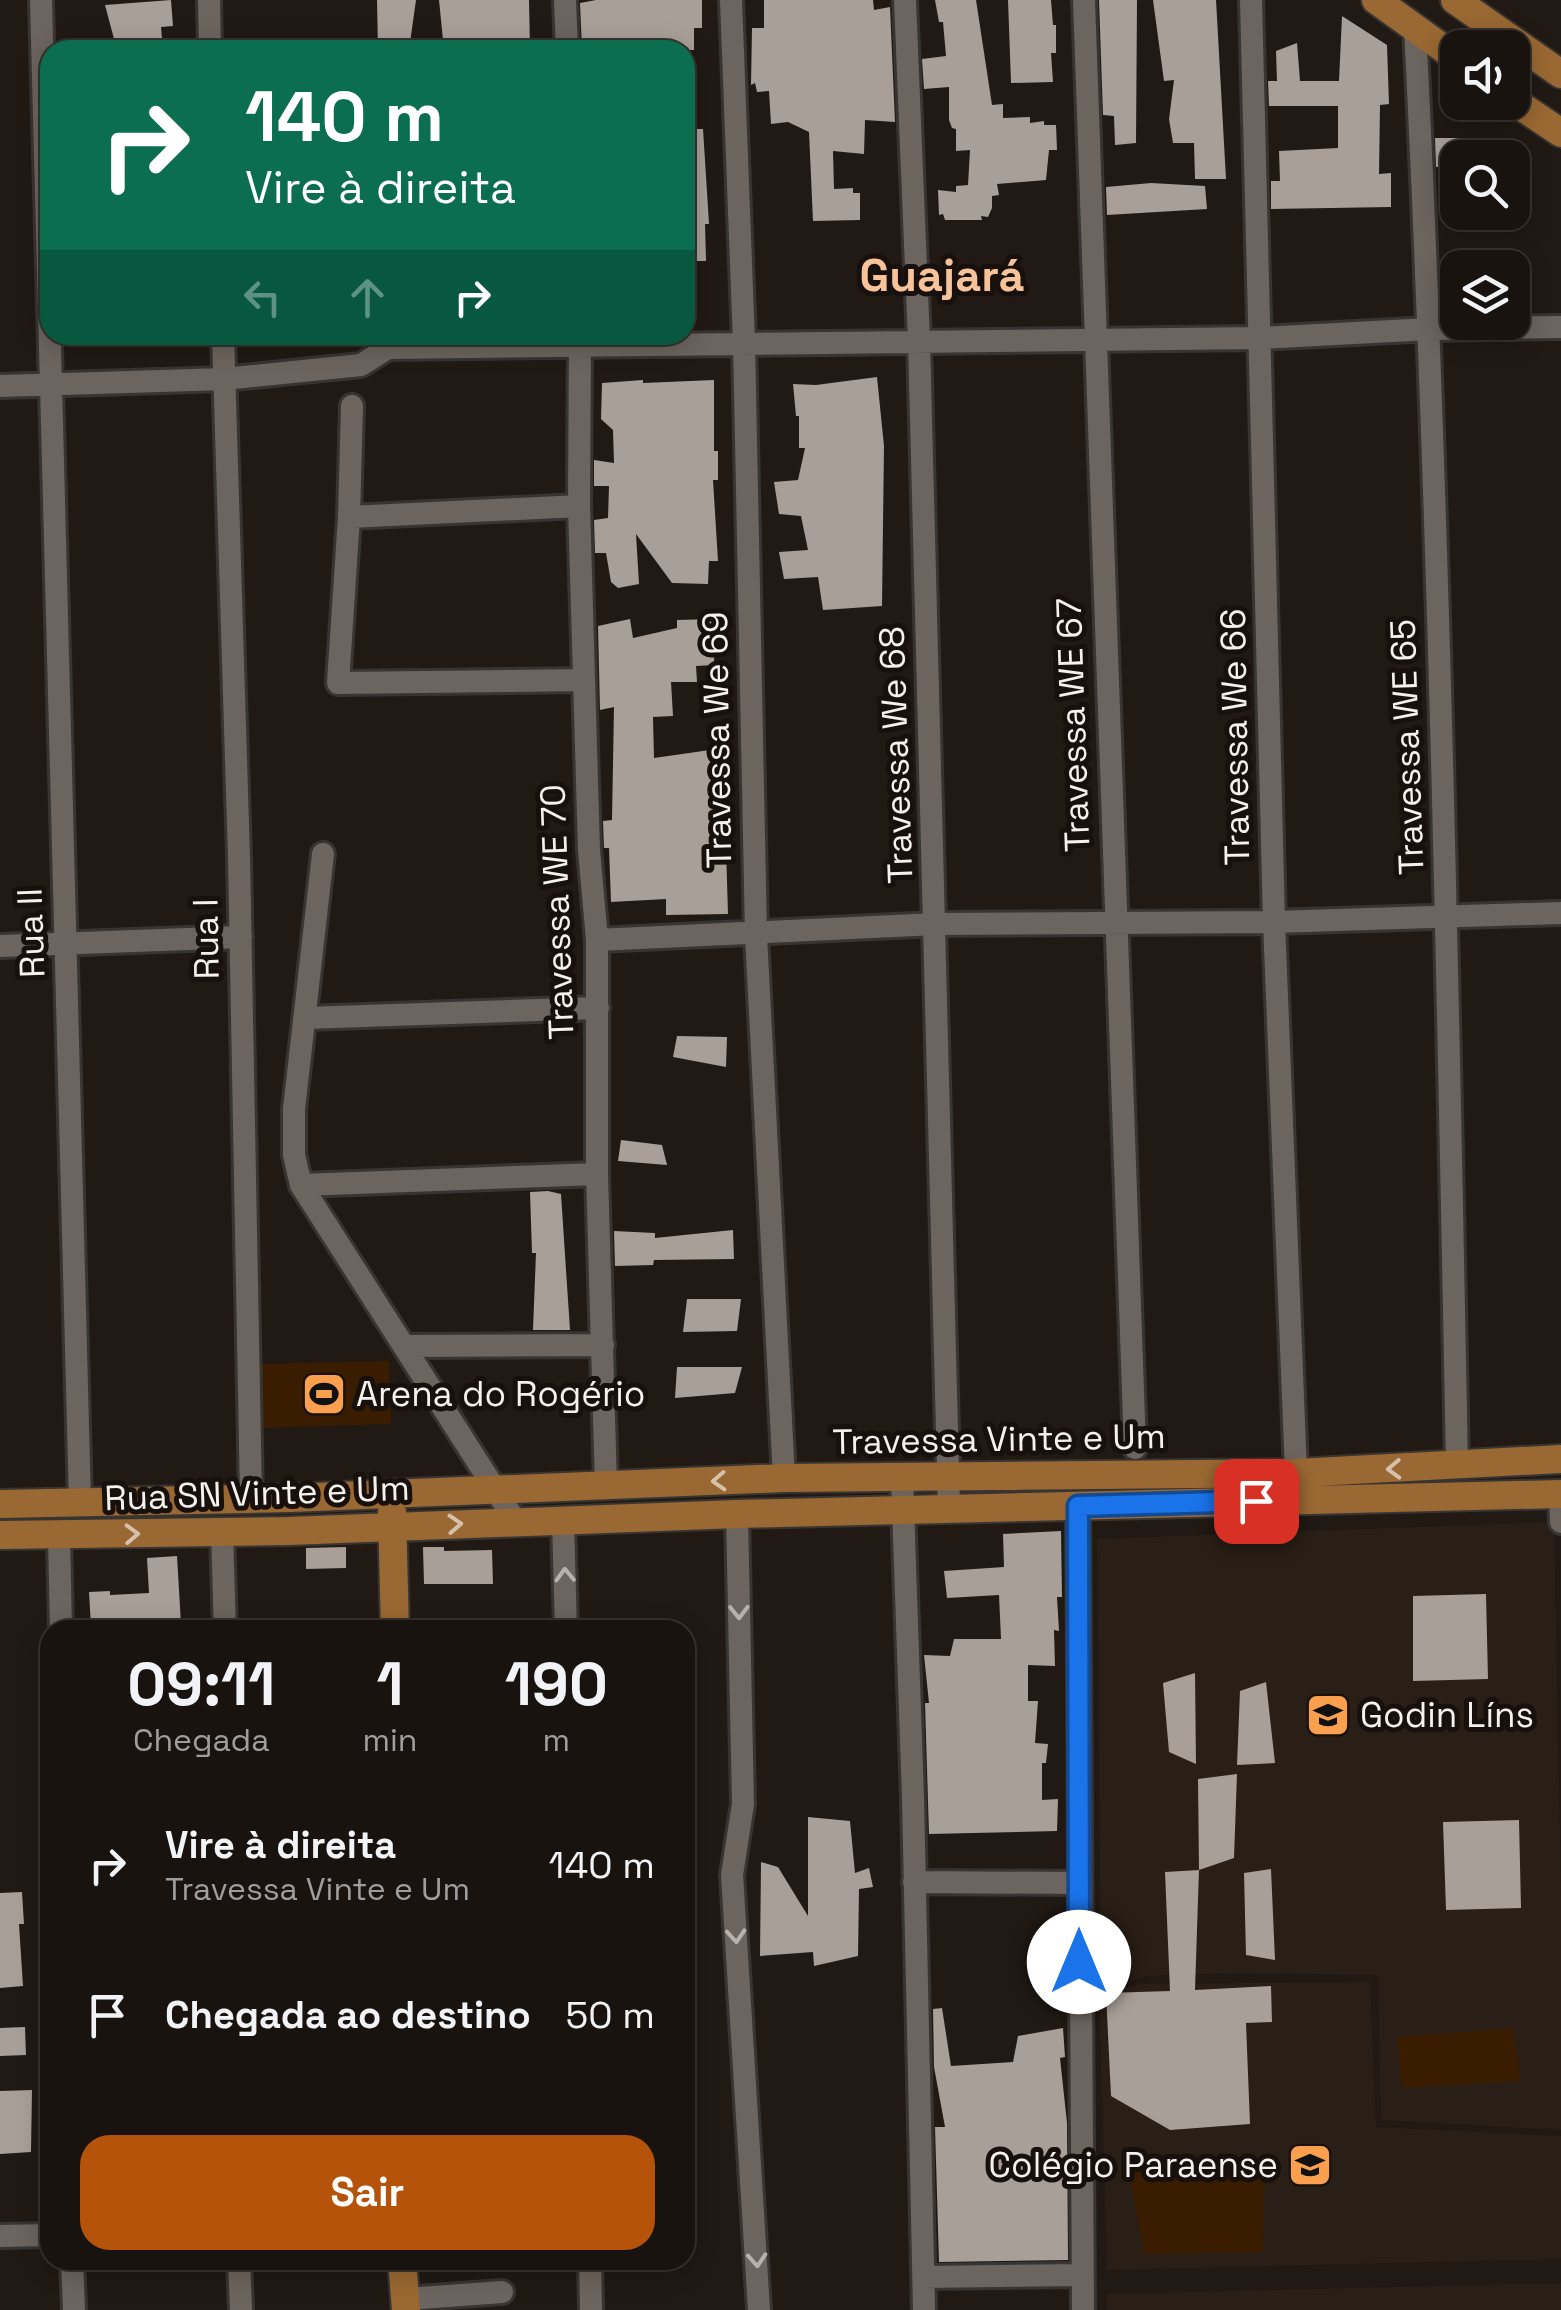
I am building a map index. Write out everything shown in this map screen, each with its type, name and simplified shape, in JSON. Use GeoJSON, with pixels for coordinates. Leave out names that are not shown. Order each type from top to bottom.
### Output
{"type":"FeatureCollection","features":[{"type":"Feature","properties":{"kind":"main road"},"geometry":{"type":"LineString","coordinates":[[1376,0],[1440,46]]}},
{"type":"Feature","properties":{"kind":"main road"},"geometry":{"type":"LineString","coordinates":[[1455,0],[1561,74]]}},
{"type":"Feature","properties":{"kind":"main road"},"geometry":{"type":"LineString","coordinates":[[1530,112],[1561,134]]}},
{"type":"Feature","properties":{"kind":"main road","name":"Travessa Vinte e Um"},"geometry":{"type":"LineString","coordinates":[[498,1490],[784,1478],[1296,1472],[1561,1458]]}},
{"type":"Feature","properties":{"kind":"main road"},"geometry":{"type":"LineString","coordinates":[[1034,1474],[1035,1508]]}},
{"type":"Feature","properties":{"kind":"main road"},"geometry":{"type":"LineString","coordinates":[[834,1478],[834,1512]]}},
{"type":"Feature","properties":{"kind":"main road","name":"Rua SN Vinte e Um"},"geometry":{"type":"LineString","coordinates":[[0,1504],[498,1490]]}},
{"type":"Feature","properties":{"kind":"main road"},"geometry":{"type":"LineString","coordinates":[[392,1493],[394,1620]]}},
{"type":"Feature","properties":{"kind":"main road","name":"Travessa Vinte e Um"},"geometry":{"type":"LineString","coordinates":[[516,1522],[1560,1494]]}},
{"type":"Feature","properties":{"kind":"main road","name":"Rua SN Vinte e Um"},"geometry":{"type":"LineString","coordinates":[[0,1535],[516,1522]]}},
{"type":"Feature","properties":{"kind":"main road"},"geometry":{"type":"LineString","coordinates":[[403,2270],[406,2304]]}},
{"type":"Feature","properties":{"kind":"street","name":"Rua II"},"geometry":{"type":"LineString","coordinates":[[41,0],[42,40]]}},
{"type":"Feature","properties":{"kind":"street"},"geometry":{"type":"LineString","coordinates":[[209,0],[210,40]]}},
{"type":"Feature","properties":{"kind":"street"},"geometry":{"type":"LineString","coordinates":[[565,0],[567,40]]}},
{"type":"Feature","properties":{"kind":"street","name":"Travessa We 69"},"geometry":{"type":"LineString","coordinates":[[732,0],[744,342],[756,934],[784,1478]]}},
{"type":"Feature","properties":{"kind":"street","name":"Travessa We 68"},"geometry":{"type":"LineString","coordinates":[[905,0],[920,341],[949,1508]]}},
{"type":"Feature","properties":{"kind":"street","name":"Travessa WE 67"},"geometry":{"type":"LineString","coordinates":[[1084,0],[1135,1448]]}},
{"type":"Feature","properties":{"kind":"street","name":"Travessa We 66"},"geometry":{"type":"LineString","coordinates":[[1251,0],[1274,922],[1296,1472]]}},
{"type":"Feature","properties":{"kind":"street","name":"Travessa WE 65"},"geometry":{"type":"LineString","coordinates":[[1415,27],[1430,328],[1447,915],[1457,1466]]}},
{"type":"Feature","properties":{"kind":"street"},"geometry":{"type":"LineString","coordinates":[[695,341],[1260,338],[1430,328],[1561,326]]}},
{"type":"Feature","properties":{"kind":"street","name":"Rua II"},"geometry":{"type":"LineString","coordinates":[[49,345],[80,1504]]}},
{"type":"Feature","properties":{"kind":"street","name":"Rua I"},"geometry":{"type":"LineString","coordinates":[[222,345],[241,937],[251,1498]]}},
{"type":"Feature","properties":{"kind":"street"},"geometry":{"type":"LineString","coordinates":[[0,386],[224,379],[361,365],[384,345]]}},
{"type":"Feature","properties":{"kind":"street","name":"Travessa WE 70"},"geometry":{"type":"LineString","coordinates":[[580,345],[580,506],[590,850],[597,940],[597,1174],[606,1486]]}},
{"type":"Feature","properties":{"kind":"street"},"geometry":{"type":"LineString","coordinates":[[352,406],[338,684],[584,680]]}},
{"type":"Feature","properties":{"kind":"street"},"geometry":{"type":"LineString","coordinates":[[349,517],[580,506]]}},
{"type":"Feature","properties":{"kind":"street"},"geometry":{"type":"LineString","coordinates":[[322,854],[292,1132],[301,1185],[516,1522]]}},
{"type":"Feature","properties":{"kind":"street"},"geometry":{"type":"LineString","coordinates":[[597,940],[936,924],[1274,922],[1561,913]]}},
{"type":"Feature","properties":{"kind":"street"},"geometry":{"type":"LineString","coordinates":[[0,946],[241,937]]}},
{"type":"Feature","properties":{"kind":"street"},"geometry":{"type":"LineString","coordinates":[[305,1018],[598,1008]]}},
{"type":"Feature","properties":{"kind":"street"},"geometry":{"type":"LineString","coordinates":[[301,1185],[597,1174]]}},
{"type":"Feature","properties":{"kind":"street"},"geometry":{"type":"LineString","coordinates":[[406,1346],[603,1345]]}},
{"type":"Feature","properties":{"kind":"street"},"geometry":{"type":"LineString","coordinates":[[902,1478],[924,2310]]}},
{"type":"Feature","properties":{"kind":"street"},"geometry":{"type":"LineString","coordinates":[[1560,1494],[1561,1522]]}},
{"type":"Feature","properties":{"kind":"street"},"geometry":{"type":"LineString","coordinates":[[1078,1506],[1082,2310]]}},
{"type":"Feature","properties":{"kind":"street"},"geometry":{"type":"LineString","coordinates":[[737,1514],[743,1804],[732,1875],[759,2310]]}},
{"type":"Feature","properties":{"kind":"street"},"geometry":{"type":"LineString","coordinates":[[564,1520],[566,1620]]}},
{"type":"Feature","properties":{"kind":"street"},"geometry":{"type":"LineString","coordinates":[[222,1532],[225,1620]]}},
{"type":"Feature","properties":{"kind":"street"},"geometry":{"type":"LineString","coordinates":[[59,1536],[61,1620]]}},
{"type":"Feature","properties":{"kind":"street"},"geometry":{"type":"LineString","coordinates":[[914,1882],[1078,1884]]}},
{"type":"Feature","properties":{"kind":"street"},"geometry":{"type":"LineString","coordinates":[[0,2236],[40,2235]]}},
{"type":"Feature","properties":{"kind":"street"},"geometry":{"type":"LineString","coordinates":[[72,2270],[74,2310]]}},
{"type":"Feature","properties":{"kind":"street"},"geometry":{"type":"LineString","coordinates":[[239,2270],[241,2310]]}},
{"type":"Feature","properties":{"kind":"street"},"geometry":{"type":"LineString","coordinates":[[590,2270],[591,2310]]}},
{"type":"Feature","properties":{"kind":"street"},"geometry":{"type":"LineString","coordinates":[[924,2277],[1081,2275]]}},
{"type":"Feature","properties":{"kind":"street"},"geometry":{"type":"LineString","coordinates":[[406,2304],[502,2292]]}},
{"type":"Feature","properties":{"kind":"shaded area","name":"Arena do Rogério"},"geometry":{"type":"Polygon","coordinates":[[[389,1361],[391,1424],[260,1428],[258,1364],[389,1361]]]}},
{"type":"Feature","properties":{"kind":"shaded area","name":"Godin Líns"},"geometry":{"type":"Polygon","coordinates":[[[1554,1522],[1561,2130],[1381,2120],[1378,1975],[1145,1976],[1101,1990],[1097,1539],[1554,1522]]]}},
{"type":"Feature","properties":{"kind":"shaded area"},"geometry":{"type":"Polygon","coordinates":[[[1370,1982],[1376,2127],[1561,2136],[1561,2259],[1107,2270],[1099,1993],[1140,1984],[1370,1982]]]}},
{"type":"Feature","properties":{"kind":"shaded area"},"geometry":{"type":"Polygon","coordinates":[[[1513,2028],[1521,2081],[1402,2088],[1397,2037],[1513,2028]]]}},
{"type":"Feature","properties":{"kind":"shaded area"},"geometry":{"type":"Polygon","coordinates":[[[1128,2167],[1265,2172],[1263,2252],[1144,2254],[1128,2167]]]}},
{"type":"Feature","properties":{"kind":"shaded area"},"geometry":{"type":"Polygon","coordinates":[[[1561,2283],[1561,2310],[1107,2310],[1107,2294],[1561,2283]]]}},
{"type":"Feature","properties":{"kind":"building"},"geometry":{"type":"Polygon","coordinates":[[[171,0],[173,26],[161,27],[162,40],[114,40],[105,5],[171,0]]]}},
{"type":"Feature","properties":{"kind":"building"},"geometry":{"type":"Polygon","coordinates":[[[377,0],[416,0],[410,40],[378,40],[377,0]]]}},
{"type":"Feature","properties":{"kind":"building"},"geometry":{"type":"Polygon","coordinates":[[[439,0],[529,0],[530,40],[443,40],[439,0]]]}},
{"type":"Feature","properties":{"kind":"building"},"geometry":{"type":"Polygon","coordinates":[[[702,0],[702,28],[694,28],[694,40],[582,40],[580,3],[702,0]]]}},
{"type":"Feature","properties":{"kind":"building"},"geometry":{"type":"Polygon","coordinates":[[[764,0],[873,0],[874,10],[890,7],[895,122],[865,120],[864,154],[833,151],[834,189],[853,188],[853,193],[860,193],[860,220],[813,221],[809,132],[788,122],[771,124],[769,91],[757,92],[755,83],[751,85],[752,28],[764,28],[764,0]]]}},
{"type":"Feature","properties":{"kind":"building"},"geometry":{"type":"Polygon","coordinates":[[[935,0],[976,0],[992,105],[1003,104],[1003,118],[1030,117],[1030,123],[1044,121],[1044,125],[1056,125],[1057,150],[1049,150],[1046,180],[997,184],[999,195],[992,196],[992,208],[988,217],[981,216],[982,220],[945,220],[943,214],[939,215],[938,190],[956,192],[956,186],[968,185],[970,150],[956,151],[956,129],[949,120],[949,87],[924,89],[922,59],[946,56],[943,22],[939,22],[935,0]]]}},
{"type":"Feature","properties":{"kind":"building"},"geometry":{"type":"Polygon","coordinates":[[[1008,0],[1051,0],[1056,25],[1056,53],[1051,53],[1053,82],[1011,83],[1008,0]]]}},
{"type":"Feature","properties":{"kind":"building"},"geometry":{"type":"Polygon","coordinates":[[[1099,0],[1137,0],[1136,143],[1115,145],[1114,116],[1103,115],[1099,0]]]}},
{"type":"Feature","properties":{"kind":"building"},"geometry":{"type":"Polygon","coordinates":[[[1153,0],[1216,0],[1226,179],[1195,179],[1194,143],[1173,143],[1169,119],[1174,80],[1164,81],[1153,0]]]}},
{"type":"Feature","properties":{"kind":"building"},"geometry":{"type":"Polygon","coordinates":[[[1342,16],[1387,45],[1389,104],[1380,105],[1379,174],[1391,173],[1391,207],[1271,209],[1271,181],[1280,181],[1279,151],[1338,148],[1338,106],[1269,106],[1268,81],[1277,81],[1276,51],[1297,43],[1300,81],[1339,81],[1342,16]]]}},
{"type":"Feature","properties":{"kind":"building"},"geometry":{"type":"Polygon","coordinates":[[[695,129],[703,129],[709,224],[705,224],[706,261],[695,261],[695,129]]]}},
{"type":"Feature","properties":{"kind":"building"},"geometry":{"type":"Polygon","coordinates":[[[1435,138],[1477,138],[1440,140],[1440,167],[1436,167],[1435,138]]]}},
{"type":"Feature","properties":{"kind":"building"},"geometry":{"type":"Polygon","coordinates":[[[1151,183],[1205,186],[1207,209],[1107,215],[1106,187],[1151,183]]]}},
{"type":"Feature","properties":{"kind":"building"},"geometry":{"type":"Polygon","coordinates":[[[877,377],[884,446],[882,606],[823,610],[818,577],[784,579],[779,552],[808,550],[801,516],[779,514],[774,482],[798,480],[805,448],[799,448],[793,384],[877,377]]]}},
{"type":"Feature","properties":{"kind":"building"},"geometry":{"type":"Polygon","coordinates":[[[714,380],[718,480],[713,480],[718,561],[709,561],[708,584],[672,583],[636,534],[639,584],[618,588],[611,582],[606,553],[595,553],[594,520],[608,518],[609,486],[594,486],[594,460],[614,463],[613,430],[601,419],[602,383],[714,380]]]}},
{"type":"Feature","properties":{"kind":"building"},"geometry":{"type":"Polygon","coordinates":[[[630,619],[633,638],[677,628],[677,620],[715,619],[714,665],[696,666],[697,682],[671,682],[673,716],[653,717],[654,758],[710,750],[711,783],[716,783],[718,814],[725,814],[728,914],[666,915],[666,899],[611,902],[609,848],[604,848],[603,821],[612,820],[614,707],[600,710],[598,626],[630,619]]]}},
{"type":"Feature","properties":{"kind":"building"},"geometry":{"type":"Polygon","coordinates":[[[677,1036],[727,1037],[726,1067],[673,1057],[677,1036]]]}},
{"type":"Feature","properties":{"kind":"building"},"geometry":{"type":"Polygon","coordinates":[[[621,1140],[662,1145],[667,1165],[618,1161],[621,1140]]]}},
{"type":"Feature","properties":{"kind":"building"},"geometry":{"type":"Polygon","coordinates":[[[530,1192],[561,1194],[570,1330],[533,1330],[536,1253],[532,1253],[530,1192]]]}},
{"type":"Feature","properties":{"kind":"building"},"geometry":{"type":"Polygon","coordinates":[[[733,1230],[734,1259],[654,1260],[653,1265],[615,1266],[614,1231],[655,1233],[655,1238],[733,1230]]]}},
{"type":"Feature","properties":{"kind":"building"},"geometry":{"type":"Polygon","coordinates":[[[687,1299],[741,1299],[737,1331],[683,1332],[687,1299]]]}},
{"type":"Feature","properties":{"kind":"building"},"geometry":{"type":"Polygon","coordinates":[[[677,1367],[742,1367],[735,1393],[675,1398],[677,1367]]]}},
{"type":"Feature","properties":{"kind":"building"},"geometry":{"type":"Polygon","coordinates":[[[1061,1531],[1062,1597],[1057,1597],[1055,1666],[1028,1665],[1028,1701],[1038,1701],[1035,1743],[1048,1744],[1046,1763],[1042,1763],[1042,1800],[1058,1799],[1057,1831],[929,1834],[925,1703],[929,1703],[924,1655],[950,1656],[954,1639],[1001,1639],[999,1595],[947,1598],[944,1571],[1004,1567],[1003,1534],[1061,1531]]]}},
{"type":"Feature","properties":{"kind":"building"},"geometry":{"type":"Polygon","coordinates":[[[346,1547],[346,1568],[306,1569],[306,1548],[346,1547]]]}},
{"type":"Feature","properties":{"kind":"building"},"geometry":{"type":"Polygon","coordinates":[[[423,1547],[444,1547],[444,1551],[492,1550],[493,1584],[424,1584],[423,1547]]]}},
{"type":"Feature","properties":{"kind":"building"},"geometry":{"type":"Polygon","coordinates":[[[177,1556],[181,1620],[91,1620],[89,1592],[149,1593],[147,1558],[177,1556]]]}},
{"type":"Feature","properties":{"kind":"building"},"geometry":{"type":"Polygon","coordinates":[[[1486,1594],[1488,1679],[1413,1681],[1413,1596],[1486,1594]]]}},
{"type":"Feature","properties":{"kind":"building"},"geometry":{"type":"Polygon","coordinates":[[[1195,1673],[1196,1764],[1169,1752],[1163,1683],[1195,1673]]]}},
{"type":"Feature","properties":{"kind":"building"},"geometry":{"type":"Polygon","coordinates":[[[1266,1682],[1275,1763],[1237,1765],[1240,1691],[1266,1682]]]}},
{"type":"Feature","properties":{"kind":"building"},"geometry":{"type":"Polygon","coordinates":[[[1237,1774],[1234,1858],[1199,1870],[1198,1779],[1237,1774]]]}},
{"type":"Feature","properties":{"kind":"building"},"geometry":{"type":"Polygon","coordinates":[[[808,1817],[850,1821],[855,1873],[869,1868],[873,1887],[859,1889],[858,1956],[814,1966],[813,1952],[760,1956],[761,1862],[778,1867],[808,1916],[808,1817]]]}},
{"type":"Feature","properties":{"kind":"building"},"geometry":{"type":"Polygon","coordinates":[[[1519,1820],[1521,1908],[1446,1910],[1443,1822],[1519,1820]]]}},
{"type":"Feature","properties":{"kind":"building"},"geometry":{"type":"Polygon","coordinates":[[[1271,1869],[1275,1960],[1246,1955],[1244,1873],[1271,1869]]]}},
{"type":"Feature","properties":{"kind":"building"},"geometry":{"type":"Polygon","coordinates":[[[1199,1870],[1195,1990],[1271,1986],[1272,2022],[1246,2023],[1250,2124],[1170,2130],[1111,2096],[1106,1993],[1170,1991],[1165,1872],[1199,1870]]]}},
{"type":"Feature","properties":{"kind":"building"},"geometry":{"type":"Polygon","coordinates":[[[22,1892],[24,1924],[19,1924],[23,1986],[0,1988],[0,1893],[22,1892]]]}},
{"type":"Feature","properties":{"kind":"building"},"geometry":{"type":"Polygon","coordinates":[[[942,2008],[951,2066],[1013,2062],[1018,2036],[1063,2028],[1065,2057],[1060,2058],[1067,2123],[1068,2260],[939,2262],[935,2127],[945,2127],[934,2067],[933,2009],[942,2008]]]}},
{"type":"Feature","properties":{"kind":"building"},"geometry":{"type":"Polygon","coordinates":[[[25,2027],[26,2055],[0,2056],[0,2028],[25,2027]]]}},
{"type":"Feature","properties":{"kind":"building"},"geometry":{"type":"Polygon","coordinates":[[[32,2090],[31,2152],[0,2154],[0,2091],[32,2090]]]}},
{"type":"Feature","properties":{"kind":"place","name":"Arena do Rogério"},"geometry":{"type":"Point","coordinates":[324,1394]}},
{"type":"Feature","properties":{"kind":"place","name":"Godin Líns"},"geometry":{"type":"Point","coordinates":[1328,1715]}},
{"type":"Feature","properties":{"kind":"place","name":"Colégio Paraense"},"geometry":{"type":"Point","coordinates":[1310,2165]}},
{"type":"Feature","properties":{"kind":"district","name":"Guajará"},"geometry":{"type":"Point","coordinates":[942,275]}},
{"type":"Feature","properties":{"kind":"route"},"geometry":{"type":"LineString","coordinates":[[1079,1962],[1078,1506],[1256,1501]]}}]}
